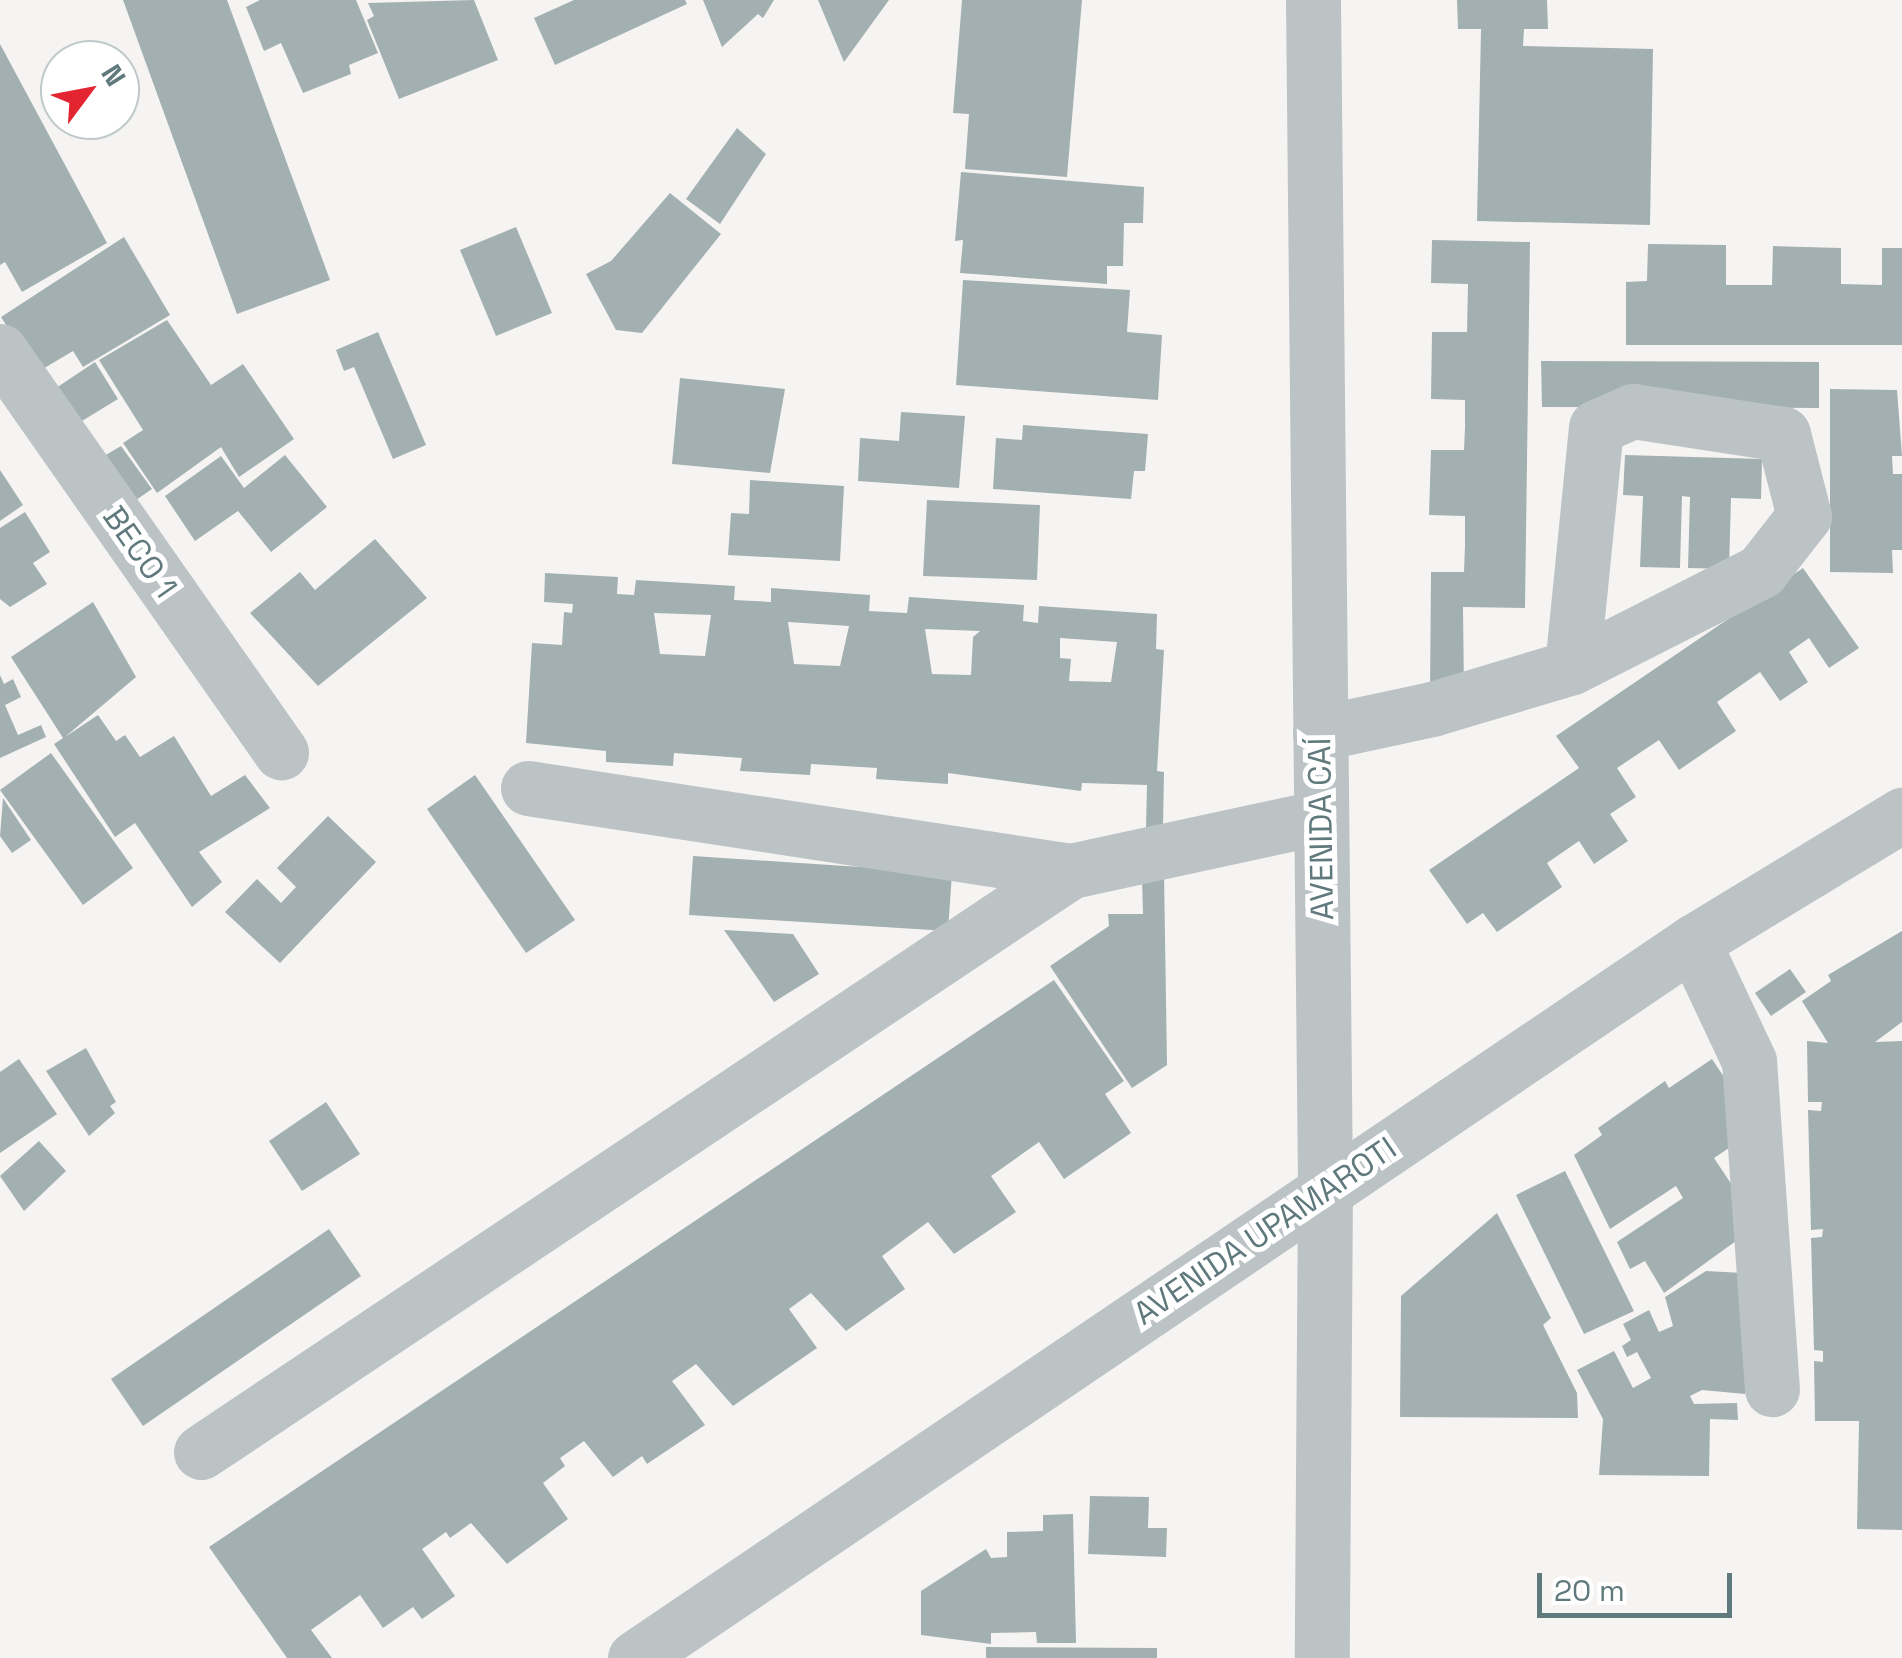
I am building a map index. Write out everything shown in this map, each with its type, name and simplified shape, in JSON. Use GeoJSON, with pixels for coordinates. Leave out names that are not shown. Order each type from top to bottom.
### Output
{"type":"FeatureCollection","features":[{"type":"Feature","properties":{"kind":"street","name":"AVENIDA CAÍ"},"geometry":{"type":"LineString","coordinates":[[1314,0],[1325,1190],[1322,1658]]}},
{"type":"Feature","properties":{"kind":"street","name":"BECO 1"},"geometry":{"type":"LineString","coordinates":[[0,350],[281,753]]}},
{"type":"Feature","properties":{"kind":"street"},"geometry":{"type":"LineString","coordinates":[[1320,732],[1432,709],[1572,667],[1761,571],[1804,516],[1784,434],[1633,411],[1596,426],[1572,667]]}},
{"type":"Feature","properties":{"kind":"street"},"geometry":{"type":"LineString","coordinates":[[528,788],[1071,871],[1321,817]]}},
{"type":"Feature","properties":{"kind":"street","name":"AVENIDA UPAMAROTI"},"geometry":{"type":"LineString","coordinates":[[635,1658],[1693,942],[1902,815]]}},
{"type":"Feature","properties":{"kind":"street"},"geometry":{"type":"LineString","coordinates":[[201,1452],[1071,871]]}},
{"type":"Feature","properties":{"kind":"street"},"geometry":{"type":"LineString","coordinates":[[1693,942],[1749,1061],[1772,1389]]}},
{"type":"Feature","properties":{"kind":"building"},"geometry":{"type":"Polygon","coordinates":[[[123,0],[227,0],[330,280],[237,314],[123,0]]]}},
{"type":"Feature","properties":{"kind":"building"},"geometry":{"type":"Polygon","coordinates":[[[260,0],[356,0],[378,53],[349,65],[351,74],[303,93],[281,43],[264,51],[246,7],[260,0]]]}},
{"type":"Feature","properties":{"kind":"building"},"geometry":{"type":"Polygon","coordinates":[[[474,0],[498,60],[399,99],[367,20],[374,16],[368,3],[474,0]]]}},
{"type":"Feature","properties":{"kind":"building"},"geometry":{"type":"Polygon","coordinates":[[[574,0],[685,0],[687,4],[555,65],[534,18],[574,0]]]}},
{"type":"Feature","properties":{"kind":"building"},"geometry":{"type":"Polygon","coordinates":[[[703,0],[774,0],[763,18],[758,14],[722,47],[703,0]]]}},
{"type":"Feature","properties":{"kind":"building"},"geometry":{"type":"Polygon","coordinates":[[[818,0],[889,0],[844,62],[818,0]]]}},
{"type":"Feature","properties":{"kind":"building"},"geometry":{"type":"Polygon","coordinates":[[[962,0],[1082,0],[1067,177],[965,169],[969,114],[953,113],[962,0]]]}},
{"type":"Feature","properties":{"kind":"building"},"geometry":{"type":"Polygon","coordinates":[[[1457,0],[1547,0],[1548,29],[1524,29],[1523,46],[1653,49],[1650,225],[1477,221],[1481,29],[1458,29],[1457,0]]]}},
{"type":"Feature","properties":{"kind":"building"},"geometry":{"type":"Polygon","coordinates":[[[0,44],[40,118],[40,140],[52,140],[107,243],[22,292],[5,262],[0,265],[0,44]]]}},
{"type":"Feature","properties":{"kind":"building"},"geometry":{"type":"Polygon","coordinates":[[[737,128],[766,154],[720,224],[686,199],[737,128]]]}},
{"type":"Feature","properties":{"kind":"building"},"geometry":{"type":"Polygon","coordinates":[[[961,172],[1144,187],[1143,223],[1124,223],[1123,266],[1107,266],[1107,284],[960,273],[963,240],[955,241],[961,172]]]}},
{"type":"Feature","properties":{"kind":"building"},"geometry":{"type":"Polygon","coordinates":[[[670,193],[721,234],[642,333],[616,330],[586,274],[611,261],[670,193]]]}},
{"type":"Feature","properties":{"kind":"building"},"geometry":{"type":"Polygon","coordinates":[[[516,227],[552,313],[496,336],[460,250],[516,227]]]}},
{"type":"Feature","properties":{"kind":"building"},"geometry":{"type":"Polygon","coordinates":[[[124,237],[170,315],[83,367],[73,351],[36,373],[1,317],[124,237]]]}},
{"type":"Feature","properties":{"kind":"building"},"geometry":{"type":"Polygon","coordinates":[[[1432,240],[1530,242],[1525,608],[1463,607],[1464,692],[1430,693],[1431,572],[1464,572],[1465,545],[1465,516],[1429,515],[1431,450],[1464,450],[1465,427],[1465,400],[1431,399],[1432,332],[1467,332],[1468,284],[1431,283],[1432,240]]]}},
{"type":"Feature","properties":{"kind":"building"},"geometry":{"type":"Polygon","coordinates":[[[1648,244],[1726,245],[1726,285],[1772,285],[1773,246],[1841,248],[1841,284],[1882,285],[1882,248],[1902,248],[1902,345],[1626,345],[1626,282],[1647,281],[1648,244]]]}},
{"type":"Feature","properties":{"kind":"building"},"geometry":{"type":"Polygon","coordinates":[[[963,280],[1130,290],[1127,332],[1162,335],[1158,400],[956,385],[963,280]]]}},
{"type":"Feature","properties":{"kind":"building"},"geometry":{"type":"Polygon","coordinates":[[[167,320],[211,385],[243,364],[294,439],[239,477],[221,447],[157,493],[123,443],[143,430],[99,360],[167,320]]]}},
{"type":"Feature","properties":{"kind":"building"},"geometry":{"type":"Polygon","coordinates":[[[378,332],[426,445],[393,459],[354,367],[344,371],[336,350],[378,332]]]}},
{"type":"Feature","properties":{"kind":"building"},"geometry":{"type":"Polygon","coordinates":[[[1541,361],[1819,362],[1819,408],[1542,407],[1541,361]]]}},
{"type":"Feature","properties":{"kind":"building"},"geometry":{"type":"Polygon","coordinates":[[[95,362],[118,399],[77,424],[56,388],[95,362]]]}},
{"type":"Feature","properties":{"kind":"building"},"geometry":{"type":"Polygon","coordinates":[[[680,378],[785,389],[770,473],[672,464],[680,378]]]}},
{"type":"Feature","properties":{"kind":"building"},"geometry":{"type":"Polygon","coordinates":[[[1830,389],[1897,390],[1902,456],[1892,456],[1893,474],[1902,474],[1902,550],[1892,550],[1893,573],[1830,572],[1830,389]]]}},
{"type":"Feature","properties":{"kind":"building"},"geometry":{"type":"Polygon","coordinates":[[[901,412],[965,416],[959,488],[858,481],[860,438],[899,441],[901,412]]]}},
{"type":"Feature","properties":{"kind":"building"},"geometry":{"type":"Polygon","coordinates":[[[1023,425],[1148,434],[1145,471],[1134,471],[1131,499],[993,489],[996,438],[1022,440],[1023,425]]]}},
{"type":"Feature","properties":{"kind":"building"},"geometry":{"type":"Polygon","coordinates":[[[121,446],[152,489],[136,500],[104,456],[121,446]]]}},
{"type":"Feature","properties":{"kind":"building"},"geometry":{"type":"Polygon","coordinates":[[[285,455],[327,507],[271,552],[238,511],[195,541],[165,496],[221,456],[244,488],[285,455]]]}},
{"type":"Feature","properties":{"kind":"building"},"geometry":{"type":"Polygon","coordinates":[[[1625,455],[1762,459],[1761,499],[1731,498],[1729,569],[1688,568],[1690,497],[1682,496],[1680,568],[1640,567],[1643,496],[1623,495],[1625,455]]]}},
{"type":"Feature","properties":{"kind":"building"},"geometry":{"type":"Polygon","coordinates":[[[0,470],[23,505],[0,521],[0,470]]]}},
{"type":"Feature","properties":{"kind":"building"},"geometry":{"type":"Polygon","coordinates":[[[750,480],[844,486],[840,561],[728,555],[731,513],[749,514],[750,480]]]}},
{"type":"Feature","properties":{"kind":"building"},"geometry":{"type":"Polygon","coordinates":[[[927,500],[1040,505],[1037,580],[923,576],[927,500]]]}},
{"type":"Feature","properties":{"kind":"building"},"geometry":{"type":"Polygon","coordinates":[[[25,512],[50,552],[33,563],[47,584],[10,607],[0,599],[0,528],[25,512]]]}},
{"type":"Feature","properties":{"kind":"building"},"geometry":{"type":"Polygon","coordinates":[[[375,539],[427,598],[318,686],[250,613],[300,572],[315,590],[375,539]]]}},
{"type":"Feature","properties":{"kind":"building"},"geometry":{"type":"Polygon","coordinates":[[[1803,568],[1859,648],[1829,668],[1809,638],[1789,652],[1808,682],[1780,701],[1760,672],[1717,702],[1736,731],[1679,770],[1659,740],[1617,768],[1636,797],[1610,814],[1628,841],[1594,864],[1579,841],[1547,863],[1562,887],[1497,932],[1483,913],[1467,924],[1429,870],[1579,768],[1556,736],[1803,568]]]}},
{"type":"Feature","properties":{"kind":"building"},"geometry":{"type":"Polygon","coordinates":[[[545,573],[618,577],[617,594],[634,595],[636,580],[735,586],[734,600],[771,602],[771,588],[870,595],[869,611],[907,613],[909,597],[1024,605],[1023,621],[1038,623],[1039,606],[1157,614],[1156,649],[1164,650],[1157,771],[1164,772],[1163,827],[1146,827],[1147,785],[1082,783],[1081,791],[948,773],[948,784],[876,779],[877,768],[811,764],[810,775],[740,771],[742,758],[674,753],[673,766],[606,762],[606,751],[526,743],[532,643],[562,645],[564,612],[572,613],[573,604],[544,602],[545,573]],[[654,613],[660,654],[705,656],[711,615],[654,613]],[[788,622],[794,664],[840,666],[849,626],[788,622]],[[925,629],[932,674],[971,675],[973,637],[980,631],[925,629]],[[1060,638],[1060,658],[1071,659],[1069,681],[1111,682],[1117,642],[1060,638]]]}},
{"type":"Feature","properties":{"kind":"building"},"geometry":{"type":"Polygon","coordinates":[[[93,602],[136,677],[65,737],[98,715],[116,741],[125,735],[140,757],[174,736],[211,796],[245,775],[270,808],[199,852],[222,882],[192,907],[135,823],[115,837],[54,744],[63,738],[11,657],[93,602]]]}},
{"type":"Feature","properties":{"kind":"building"},"geometry":{"type":"Polygon","coordinates":[[[0,675],[4,684],[13,679],[21,697],[5,705],[18,735],[41,725],[46,737],[0,758],[0,675]]]}},
{"type":"Feature","properties":{"kind":"building"},"geometry":{"type":"Polygon","coordinates":[[[51,753],[133,868],[83,905],[0,790],[51,753]]]}},
{"type":"Feature","properties":{"kind":"building"},"geometry":{"type":"Polygon","coordinates":[[[475,775],[575,920],[526,953],[427,809],[475,775]]]}},
{"type":"Feature","properties":{"kind":"building"},"geometry":{"type":"Polygon","coordinates":[[[3,798],[31,840],[12,853],[0,836],[3,798]]]}},
{"type":"Feature","properties":{"kind":"building"},"geometry":{"type":"Polygon","coordinates":[[[328,816],[376,862],[280,963],[225,912],[257,879],[281,903],[296,887],[277,868],[328,816]]]}},
{"type":"Feature","properties":{"kind":"building"},"geometry":{"type":"Polygon","coordinates":[[[693,856],[952,873],[948,931],[689,915],[693,856]]]}},
{"type":"Feature","properties":{"kind":"building"},"geometry":{"type":"Polygon","coordinates":[[[1164,873],[1167,1065],[1132,1088],[1050,966],[1109,926],[1108,914],[1143,914],[1142,878],[1164,873]]]}},
{"type":"Feature","properties":{"kind":"building"},"geometry":{"type":"Polygon","coordinates":[[[724,930],[793,934],[819,974],[774,1002],[724,930]]]}},
{"type":"Feature","properties":{"kind":"building"},"geometry":{"type":"Polygon","coordinates":[[[1902,931],[1902,1022],[1875,1042],[1902,1041],[1902,1530],[1857,1529],[1859,1421],[1815,1421],[1814,1361],[1823,1362],[1823,1351],[1814,1350],[1811,1238],[1822,1237],[1823,1229],[1811,1230],[1808,1110],[1821,1111],[1822,1102],[1808,1102],[1807,1041],[1828,1043],[1802,1001],[1831,981],[1828,975],[1902,931]]]}},
{"type":"Feature","properties":{"kind":"building"},"geometry":{"type":"Polygon","coordinates":[[[1790,969],[1806,992],[1771,1016],[1755,993],[1790,969]]]}},
{"type":"Feature","properties":{"kind":"building"},"geometry":{"type":"Polygon","coordinates":[[[1054,980],[1124,1081],[1105,1094],[1131,1133],[1064,1179],[1039,1142],[991,1176],[1016,1212],[954,1254],[928,1222],[882,1256],[905,1289],[846,1331],[811,1293],[789,1309],[817,1348],[733,1406],[696,1364],[672,1381],[705,1425],[647,1464],[642,1456],[613,1477],[584,1441],[560,1458],[565,1466],[543,1483],[568,1519],[507,1564],[471,1523],[450,1538],[446,1532],[422,1549],[455,1596],[422,1619],[413,1607],[383,1628],[360,1595],[311,1630],[332,1658],[287,1658],[209,1547],[1054,980]]]}},
{"type":"Feature","properties":{"kind":"building"},"geometry":{"type":"Polygon","coordinates":[[[86,1048],[116,1102],[110,1106],[115,1113],[89,1136],[46,1071],[86,1048]]]}},
{"type":"Feature","properties":{"kind":"building"},"geometry":{"type":"Polygon","coordinates":[[[19,1059],[57,1114],[0,1153],[0,1072],[19,1059]]]}},
{"type":"Feature","properties":{"kind":"building"},"geometry":{"type":"Polygon","coordinates":[[[1712,1059],[1742,1104],[1744,1138],[1714,1158],[1746,1206],[1747,1233],[1664,1293],[1645,1261],[1630,1269],[1617,1242],[1683,1198],[1676,1186],[1610,1229],[1574,1155],[1602,1135],[1598,1128],[1665,1081],[1669,1088],[1712,1059]]]}},
{"type":"Feature","properties":{"kind":"building"},"geometry":{"type":"Polygon","coordinates":[[[326,1102],[360,1154],[302,1191],[269,1141],[326,1102]]]}},
{"type":"Feature","properties":{"kind":"building"},"geometry":{"type":"Polygon","coordinates":[[[39,1141],[66,1171],[24,1211],[0,1176],[39,1141]]]}},
{"type":"Feature","properties":{"kind":"building"},"geometry":{"type":"Polygon","coordinates":[[[1565,1171],[1634,1311],[1584,1334],[1516,1195],[1565,1171]]]}},
{"type":"Feature","properties":{"kind":"building"},"geometry":{"type":"Polygon","coordinates":[[[1497,1213],[1551,1318],[1543,1325],[1577,1393],[1578,1418],[1400,1417],[1401,1296],[1497,1213]]]}},
{"type":"Feature","properties":{"kind":"building"},"geometry":{"type":"Polygon","coordinates":[[[329,1229],[361,1276],[143,1426],[111,1379],[329,1229]]]}},
{"type":"Feature","properties":{"kind":"building"},"geometry":{"type":"Polygon","coordinates":[[[1706,1271],[1743,1273],[1745,1353],[1745,1394],[1702,1390],[1690,1396],[1694,1404],[1737,1403],[1738,1420],[1710,1419],[1709,1476],[1599,1475],[1603,1419],[1577,1370],[1614,1351],[1633,1388],[1651,1378],[1637,1352],[1627,1357],[1622,1346],[1631,1340],[1623,1324],[1649,1310],[1659,1332],[1673,1326],[1665,1297],[1706,1271]]]}},
{"type":"Feature","properties":{"kind":"building"},"geometry":{"type":"Polygon","coordinates":[[[1090,1496],[1149,1497],[1148,1528],[1167,1528],[1166,1557],[1088,1554],[1090,1496]]]}},
{"type":"Feature","properties":{"kind":"building"},"geometry":{"type":"Polygon","coordinates":[[[1073,1514],[1076,1643],[1037,1643],[1036,1632],[991,1633],[991,1644],[921,1635],[921,1591],[986,1549],[991,1558],[1007,1557],[1007,1532],[1043,1531],[1043,1515],[1073,1514]]]}},
{"type":"Feature","properties":{"kind":"building"},"geometry":{"type":"Polygon","coordinates":[[[986,1647],[1157,1648],[1157,1658],[986,1658],[986,1647]]]}}]}
